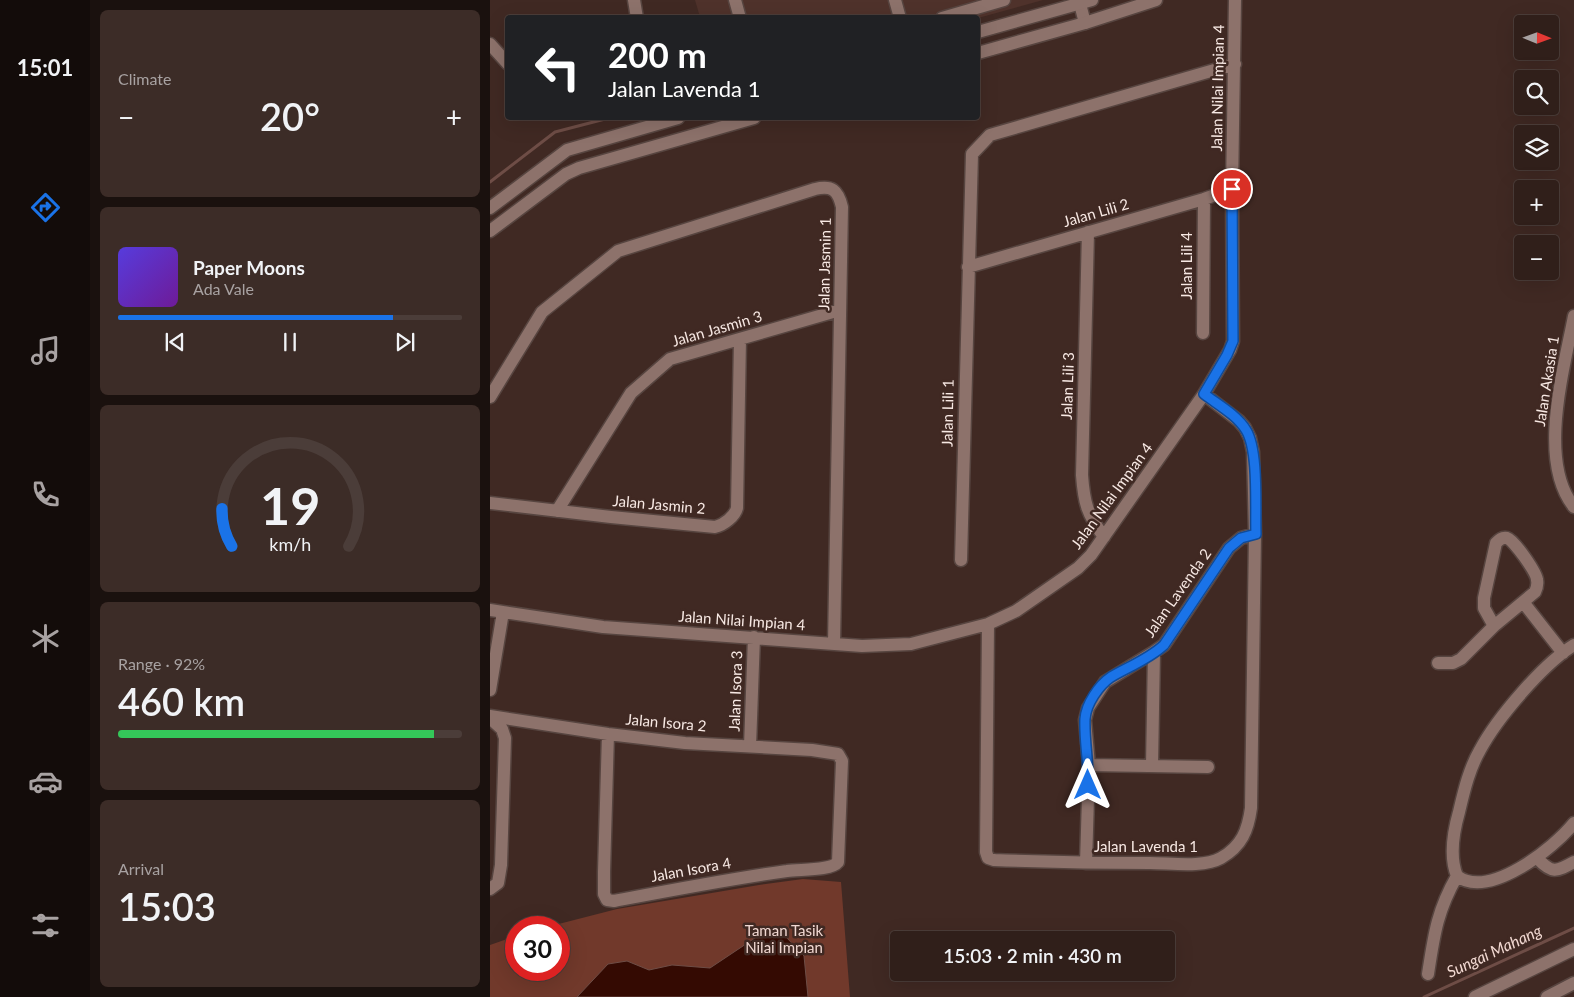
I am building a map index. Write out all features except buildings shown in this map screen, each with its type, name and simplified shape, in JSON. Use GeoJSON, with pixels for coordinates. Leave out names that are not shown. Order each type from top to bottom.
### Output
{"type":"FeatureCollection","features":[{"type":"Feature","properties":{"kind":"street"},"geometry":{"type":"LineString","coordinates":[[634,0],[636,15]]}},
{"type":"Feature","properties":{"kind":"street"},"geometry":{"type":"LineString","coordinates":[[735,0],[739,15]]}},
{"type":"Feature","properties":{"kind":"street"},"geometry":{"type":"LineString","coordinates":[[896,0],[899,15]]}},
{"type":"Feature","properties":{"kind":"street"},"geometry":{"type":"LineString","coordinates":[[952,15],[1004,0]]}},
{"type":"Feature","properties":{"kind":"street"},"geometry":{"type":"LineString","coordinates":[[980,52],[1085,23],[1156,0]]}},
{"type":"Feature","properties":{"kind":"street","name":"Jalan Nilai Impian 4"},"geometry":{"type":"LineString","coordinates":[[490,610],[603,627],[834,644],[878,646],[911,644],[988,624],[1016,611],[1078,568],[1086,561],[1104,537],[1204,394],[1233,341],[1232,189],[1235,0]]}},
{"type":"Feature","properties":{"kind":"street"},"geometry":{"type":"LineString","coordinates":[[980,31],[1083,1],[1085,23]]}},
{"type":"Feature","properties":{"kind":"street"},"geometry":{"type":"LineString","coordinates":[[490,44],[505,61]]}},
{"type":"Feature","properties":{"kind":"street","name":"Jalan Lili 1"},"geometry":{"type":"LineString","coordinates":[[961,560],[971,156],[988,136],[1235,64]]}},
{"type":"Feature","properties":{"kind":"street"},"geometry":{"type":"LineString","coordinates":[[490,208],[567,150],[671,120]]}},
{"type":"Feature","properties":{"kind":"street"},"geometry":{"type":"LineString","coordinates":[[490,231],[566,174],[579,168],[747,120]]}},
{"type":"Feature","properties":{"kind":"street","name":"Jalan Jasmin 1"},"geometry":{"type":"LineString","coordinates":[[490,397],[542,312],[618,251],[823,187],[830,188],[836,192],[842,207],[834,644]]}},
{"type":"Feature","properties":{"kind":"street","name":"Jalan Lili 2"},"geometry":{"type":"LineString","coordinates":[[968,267],[1204,199],[1232,189]]}},
{"type":"Feature","properties":{"kind":"street","name":"Jalan Lili 4"},"geometry":{"type":"LineString","coordinates":[[1203,332],[1204,199]]}},
{"type":"Feature","properties":{"kind":"street","name":"Jalan Lili 3"},"geometry":{"type":"LineString","coordinates":[[1088,232],[1082,475],[1083,492],[1088,513],[1104,537]]}},
{"type":"Feature","properties":{"kind":"street","name":"Jalan Jasmin 3"},"geometry":{"type":"LineString","coordinates":[[557,511],[631,393],[670,359],[840,310]]}},
{"type":"Feature","properties":{"kind":"street","name":"Jalan Akasia 1"},"geometry":{"type":"LineString","coordinates":[[1574,316],[1557,410],[1555,442],[1560,480],[1563,490],[1574,507]]}},
{"type":"Feature","properties":{"kind":"street","name":"Jalan Jasmin 2"},"geometry":{"type":"LineString","coordinates":[[490,503],[717,527],[734,515],[737,508],[740,339]]}},
{"type":"Feature","properties":{"kind":"street","name":"Jalan Lavenda 1"},"geometry":{"type":"LineString","coordinates":[[988,624],[986,855],[988,858],[994,860],[1086,863],[1206,863],[1221,858],[1240,842],[1245,834],[1251,808],[1256,534],[1254,470],[1250,438],[1245,428],[1239,421],[1204,394]]}},
{"type":"Feature","properties":{"kind":"street","name":"Jalan Lavenda 2"},"geometry":{"type":"LineString","coordinates":[[1086,863],[1089,765],[1085,720],[1088,708],[1105,682],[1164,645],[1229,548],[1241,538],[1256,534]]}},
{"type":"Feature","properties":{"kind":"street"},"geometry":{"type":"LineString","coordinates":[[1438,663],[1449,664],[1461,659],[1494,626],[1535,592],[1537,584],[1536,575],[1513,542],[1506,538],[1502,538],[1496,543],[1484,604],[1494,626]]}},
{"type":"Feature","properties":{"kind":"street"},"geometry":{"type":"LineString","coordinates":[[1523,602],[1563,653]]}},
{"type":"Feature","properties":{"kind":"street"},"geometry":{"type":"LineString","coordinates":[[490,690],[504,612]]}},
{"type":"Feature","properties":{"kind":"street","name":"Jalan Isora 3"},"geometry":{"type":"LineString","coordinates":[[750,746],[754,637]]}},
{"type":"Feature","properties":{"kind":"street"},"geometry":{"type":"LineString","coordinates":[[1428,974],[1438,918],[1447,894],[1457,876],[1452,859],[1457,820],[1467,781],[1479,750],[1500,718],[1534,680],[1574,645]]}},
{"type":"Feature","properties":{"kind":"street"},"geometry":{"type":"LineString","coordinates":[[1152,766],[1154,652]]}},
{"type":"Feature","properties":{"kind":"street"},"geometry":{"type":"LineString","coordinates":[[490,718],[502,729],[505,738],[500,865],[498,884],[490,889]]}},
{"type":"Feature","properties":{"kind":"street","name":"Jalan Isora 2"},"geometry":{"type":"LineString","coordinates":[[490,718],[608,734],[685,742],[812,750],[835,753],[840,756]]}},
{"type":"Feature","properties":{"kind":"street","name":"Jalan Isora 4"},"geometry":{"type":"LineString","coordinates":[[608,734],[604,894],[607,900],[611,901],[717,881],[796,870],[834,867],[838,859],[842,761],[840,756]]}},
{"type":"Feature","properties":{"kind":"street"},"geometry":{"type":"LineString","coordinates":[[1089,765],[1208,767]]}},
{"type":"Feature","properties":{"kind":"street"},"geometry":{"type":"LineString","coordinates":[[1457,876],[1469,882],[1480,883],[1524,867],[1566,833],[1574,823]]}},
{"type":"Feature","properties":{"kind":"street"},"geometry":{"type":"LineString","coordinates":[[1537,858],[1546,867],[1553,870],[1561,869],[1574,862]]}},
{"type":"Feature","properties":{"kind":"street"},"geometry":{"type":"LineString","coordinates":[[1475,997],[1574,949]]}},
{"type":"Feature","properties":{"kind":"street"},"geometry":{"type":"LineString","coordinates":[[1547,997],[1574,983]]}},
{"type":"Feature","properties":{"kind":"shaded area"},"geometry":{"type":"Polygon","coordinates":[[[695,0],[1043,0],[980,17],[980,15],[699,15],[695,0]]]}},
{"type":"Feature","properties":{"kind":"shaded area"},"geometry":{"type":"Polygon","coordinates":[[[786,937],[804,956],[808,997],[577,997],[608,964],[627,961],[649,970],[672,965],[710,968],[755,938],[786,937]]]}},
{"type":"Feature","properties":{"kind":"green space","name":"Taman Tasik Nilai Impian"},"geometry":{"type":"Polygon","coordinates":[[[803,879],[841,882],[850,997],[490,997],[490,945],[505,940],[505,981],[570,981],[570,921],[617,909],[803,879]]]}},
{"type":"Feature","properties":{"kind":"waterway"},"geometry":{"type":"LineString","coordinates":[[490,182],[555,132],[601,120]]}},
{"type":"Feature","properties":{"kind":"waterway","name":"Sungai Mahang"},"geometry":{"type":"LineString","coordinates":[[1424,997],[1574,928]]}},
{"type":"Feature","properties":{"kind":"route"},"geometry":{"type":"LineString","coordinates":[[1088,785],[1089,765],[1085,720],[1088,708],[1101,685],[1164,645],[1229,548],[1241,538],[1256,534],[1253,452],[1250,438],[1239,421],[1204,394],[1230,350],[1233,341],[1232,189]]}}]}
